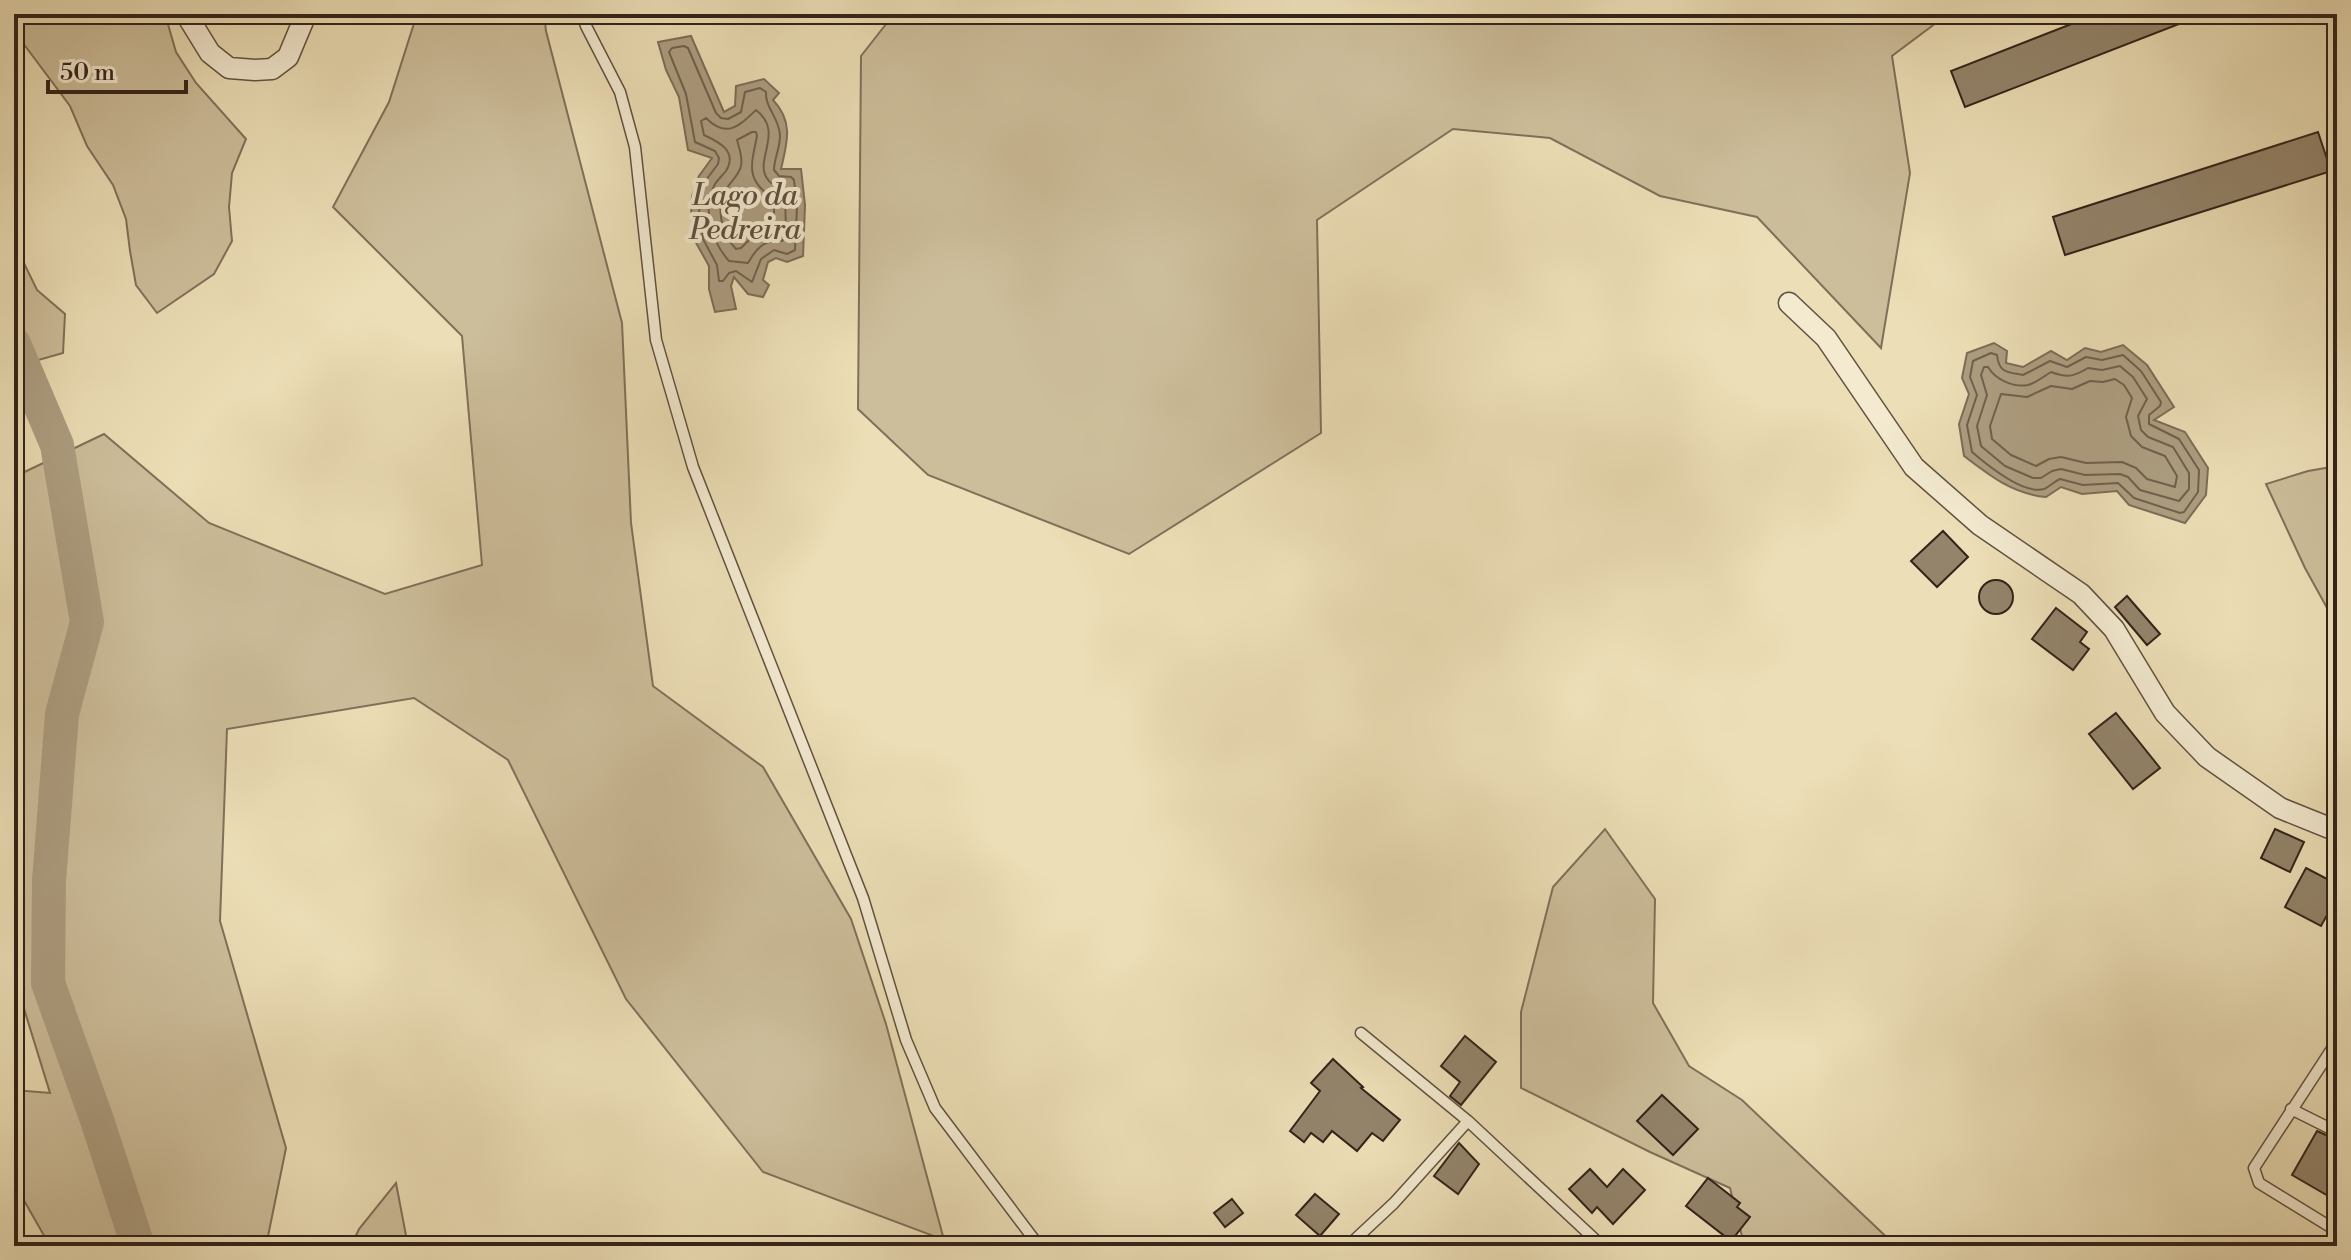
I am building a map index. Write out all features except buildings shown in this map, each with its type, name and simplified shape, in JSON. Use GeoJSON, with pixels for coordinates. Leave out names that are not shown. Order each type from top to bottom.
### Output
{"type":"FeatureCollection","features":[{"type":"Feature","properties":{"kind":"street"},"geometry":{"type":"LineString","coordinates":[[186,14],[210,53],[229,68],[255,70],[272,69],[288,57],[306,14]]}},
{"type":"Feature","properties":{"kind":"street"},"geometry":{"type":"LineString","coordinates":[[1789,303],[1826,338],[1914,467],[1980,525],[2081,594],[2114,629],[2165,713],[2207,757],[2280,808],[2337,831]]}},
{"type":"Feature","properties":{"kind":"lane"},"geometry":{"type":"LineString","coordinates":[[582,14],[620,92],[635,147],[656,340],[693,467],[863,898],[906,1040],[935,1108],[1039,1246]]}},
{"type":"Feature","properties":{"kind":"lane"},"geometry":{"type":"LineString","coordinates":[[1361,1033],[1468,1121],[1602,1246]]}},
{"type":"Feature","properties":{"kind":"lane"},"geometry":{"type":"LineString","coordinates":[[2337,1041],[2254,1168],[2259,1183],[2337,1231]]}},
{"type":"Feature","properties":{"kind":"lane"},"geometry":{"type":"LineString","coordinates":[[2291,1109],[2337,1132]]}},
{"type":"Feature","properties":{"kind":"lane"},"geometry":{"type":"LineString","coordinates":[[1348,1246],[1394,1203],[1468,1121]]}},
{"type":"Feature","properties":{"kind":"shaded area"},"geometry":{"type":"Polygon","coordinates":[[[14,14],[165,14],[176,52],[196,83],[246,139],[232,173],[229,207],[232,241],[214,274],[157,313],[136,285],[126,219],[113,185],[87,146],[70,106],[14,31],[14,14]]]}},
{"type":"Feature","properties":{"kind":"shaded area"},"geometry":{"type":"Polygon","coordinates":[[[417,14],[544,14],[622,323],[631,523],[653,686],[763,767],[851,919],[886,1024],[944,1240],[763,1172],[626,999],[508,760],[414,698],[227,729],[220,921],[286,1148],[266,1246],[50,1246],[14,1183],[14,1090],[50,1093],[17,986],[14,985],[14,477],[104,434],[209,523],[385,594],[482,565],[462,336],[333,207],[389,102],[417,14]]]}},
{"type":"Feature","properties":{"kind":"shaded area"},"geometry":{"type":"Polygon","coordinates":[[[894,14],[1948,14],[1892,56],[1910,173],[1881,348],[1757,217],[1660,196],[1550,138],[1453,129],[1317,220],[1321,433],[1129,554],[928,475],[858,409],[861,56],[894,14]]]}},
{"type":"Feature","properties":{"kind":"shaded area"},"geometry":{"type":"Polygon","coordinates":[[[14,170],[17,177],[20,255],[37,290],[65,314],[63,353],[14,367],[14,170]]]}},
{"type":"Feature","properties":{"kind":"shaded area"},"geometry":{"type":"Polygon","coordinates":[[[2337,466],[2337,626],[2305,568],[2266,484],[2337,466]]]}},
{"type":"Feature","properties":{"kind":"shaded area"},"geometry":{"type":"Polygon","coordinates":[[[1605,829],[1655,899],[1653,1003],[1689,1066],[1742,1100],[1896,1246],[1748,1246],[1742,1236],[1730,1188],[1521,1088],[1521,1012],[1553,887],[1605,829]]]}},
{"type":"Feature","properties":{"kind":"shaded area"},"geometry":{"type":"Polygon","coordinates":[[[396,1183],[408,1246],[351,1246],[359,1229],[396,1183]]]}},
{"type":"Feature","properties":{"kind":"water","name":"Lago da Pedreira"},"geometry":{"type":"Polygon","coordinates":[[[691,36],[724,112],[735,106],[736,86],[764,79],[779,93],[773,100],[784,116],[787,133],[781,169],[801,169],[805,205],[803,256],[787,262],[776,258],[768,262],[763,280],[769,285],[763,297],[748,294],[734,277],[731,286],[736,309],[715,312],[709,289],[709,266],[695,241],[691,216],[692,196],[699,176],[712,158],[688,150],[679,97],[666,70],[658,42],[691,36]]]}},
{"type":"Feature","properties":{"kind":"water"},"geometry":{"type":"Polygon","coordinates":[[[1994,343],[2007,351],[2006,363],[2023,367],[2051,351],[2067,360],[2085,348],[2101,352],[2123,345],[2147,365],[2174,407],[2154,420],[2185,432],[2208,468],[2206,495],[2185,523],[2129,505],[2117,491],[2082,494],[2061,487],[2046,497],[2023,492],[1993,477],[1964,456],[1959,424],[1969,394],[1962,378],[1967,353],[1994,343]]]}},
{"type":"Feature","properties":{"kind":"waterway"},"geometry":{"type":"LineString","coordinates":[[14,344],[57,445],[87,622],[62,714],[49,881],[48,983],[138,1246]]}}]}
